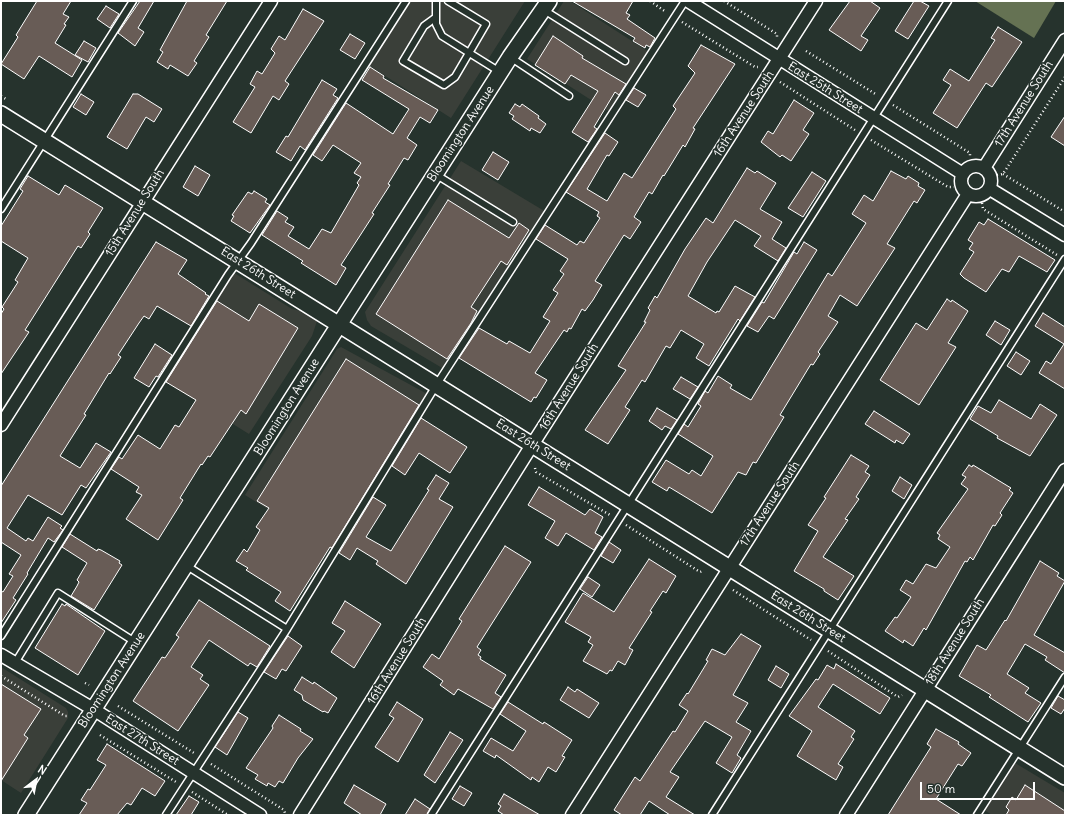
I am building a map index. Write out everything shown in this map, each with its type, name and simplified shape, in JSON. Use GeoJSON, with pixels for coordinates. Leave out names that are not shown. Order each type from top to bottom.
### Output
{"type":"FeatureCollection","features":[{"type":"Feature","properties":{"kind":"street","name":"15th Avenue South"},"geometry":{"type":"LineString","coordinates":[[1,425],[270,1]]}},
{"type":"Feature","properties":{"kind":"street","name":"East 25th Street"},"geometry":{"type":"LineString","coordinates":[[688,1],[963,174]]}},
{"type":"Feature","properties":{"kind":"street","name":"16th Avenue South"},"geometry":{"type":"LineString","coordinates":[[300,815],[532,445],[816,1]]}},
{"type":"Feature","properties":{"kind":"street","name":"Bloomington Avenue"},"geometry":{"type":"LineString","coordinates":[[26,815],[187,566],[510,57],[546,5]]}},
{"type":"Feature","properties":{"kind":"street","name":"17th Avenue South"},"geometry":{"type":"LineString","coordinates":[[984,168],[1065,40]]}},
{"type":"Feature","properties":{"kind":"street","name":"East 26th Street"},"geometry":{"type":"LineString","coordinates":[[1,114],[1065,776]]}},
{"type":"Feature","properties":{"kind":"street"},"geometry":{"type":"LineString","coordinates":[[974,166],[984,168],[991,179],[990,188],[987,192],[978,196],[968,194],[962,187],[961,178],[963,174],[966,170],[974,166]]}},
{"type":"Feature","properties":{"kind":"street"},"geometry":{"type":"LineString","coordinates":[[990,188],[1065,235]]}},
{"type":"Feature","properties":{"kind":"street","name":"17th Avenue South"},"geometry":{"type":"LineString","coordinates":[[572,815],[968,194]]}},
{"type":"Feature","properties":{"kind":"street","name":"18th Avenue South"},"geometry":{"type":"LineString","coordinates":[[846,815],[1065,470]]}},
{"type":"Feature","properties":{"kind":"street","name":"East 27th Street"},"geometry":{"type":"LineString","coordinates":[[1,655],[193,771],[260,815]]}},
{"type":"Feature","properties":{"kind":"lane"},"geometry":{"type":"LineString","coordinates":[[1,209],[133,1]]}},
{"type":"Feature","properties":{"kind":"lane"},"geometry":{"type":"LineString","coordinates":[[1,636],[238,261],[406,1]]}},
{"type":"Feature","properties":{"kind":"lane"},"geometry":{"type":"LineString","coordinates":[[436,1],[436,24],[442,36],[501,72]]}},
{"type":"Feature","properties":{"kind":"lane"},"geometry":{"type":"LineString","coordinates":[[435,18],[424,26],[403,61],[444,85],[455,77],[470,54],[486,24],[448,1]]}},
{"type":"Feature","properties":{"kind":"lane"},"geometry":{"type":"LineString","coordinates":[[166,815],[193,771],[287,628],[437,384],[685,1]]}},
{"type":"Feature","properties":{"kind":"lane"},"geometry":{"type":"LineString","coordinates":[[431,815],[627,504],[948,1]]}},
{"type":"Feature","properties":{"kind":"lane"},"geometry":{"type":"LineString","coordinates":[[546,5],[625,61]]}},
{"type":"Feature","properties":{"kind":"lane"},"geometry":{"type":"LineString","coordinates":[[510,57],[569,96]]}},
{"type":"Feature","properties":{"kind":"lane"},"geometry":{"type":"LineString","coordinates":[[435,174],[513,222]]}},
{"type":"Feature","properties":{"kind":"lane"},"geometry":{"type":"LineString","coordinates":[[712,815],[1065,259]]}},
{"type":"Feature","properties":{"kind":"lane"},"geometry":{"type":"LineString","coordinates":[[187,566],[287,628]]}},
{"type":"Feature","properties":{"kind":"lane"},"geometry":{"type":"LineString","coordinates":[[14,663],[58,593],[137,643]]}},
{"type":"Feature","properties":{"kind":"lane"},"geometry":{"type":"LineString","coordinates":[[977,815],[1065,677]]}},
{"type":"Feature","properties":{"kind":"path"},"geometry":{"type":"LineString","coordinates":[[650,1],[755,67],[760,67]]}},
{"type":"Feature","properties":{"kind":"path"},"geometry":{"type":"LineString","coordinates":[[724,1],[777,34],[777,40]]}},
{"type":"Feature","properties":{"kind":"path"},"geometry":{"type":"LineString","coordinates":[[1003,174],[1065,77]]}},
{"type":"Feature","properties":{"kind":"path"},"geometry":{"type":"LineString","coordinates":[[997,175],[1003,174],[1065,212]]}},
{"type":"Feature","properties":{"kind":"path"},"geometry":{"type":"LineString","coordinates":[[982,203],[983,209],[1065,259]]}},
{"type":"Feature","properties":{"kind":"path"},"geometry":{"type":"LineString","coordinates":[[1,676],[67,716]]}},
{"type":"Feature","properties":{"kind":"path"},"geometry":{"type":"LineString","coordinates":[[85,683],[89,685]]}},
{"type":"Feature","properties":{"kind":"path"},"geometry":{"type":"LineString","coordinates":[[100,735],[228,815]]}},
{"type":"Feature","properties":{"kind":"shaded area"},"geometry":{"type":"Polygon","coordinates":[[[404,1],[525,1],[451,118],[365,63],[404,1]]]}},
{"type":"Feature","properties":{"kind":"shaded area"},"geometry":{"type":"Polygon","coordinates":[[[564,1],[570,1],[652,54],[613,114],[527,59],[564,1]]]}},
{"type":"Feature","properties":{"kind":"shaded area"},"geometry":{"type":"Polygon","coordinates":[[[461,161],[546,212],[449,372],[371,326],[367,320],[365,312],[461,161]]]}},
{"type":"Feature","properties":{"kind":"shaded area"},"geometry":{"type":"Polygon","coordinates":[[[231,271],[292,309],[306,312],[317,321],[312,336],[249,434],[162,380],[231,271]]]}},
{"type":"Feature","properties":{"kind":"shaded area"},"geometry":{"type":"Polygon","coordinates":[[[341,347],[431,396],[333,550],[245,495],[337,349],[341,347]]]}},
{"type":"Feature","properties":{"kind":"shaded area"},"geometry":{"type":"Polygon","coordinates":[[[1,667],[66,708],[68,712],[68,718],[21,793],[1,780],[1,667]]]}},
{"type":"Feature","properties":{"kind":"shaded area"},"geometry":{"type":"Polygon","coordinates":[[[1015,763],[1065,793],[1065,815],[992,815],[984,810],[1015,763]]]}},
{"type":"Feature","properties":{"kind":"green space"},"geometry":{"type":"Polygon","coordinates":[[[975,1],[1056,1],[1034,38],[975,1]]]}},
{"type":"Feature","properties":{"kind":"building"},"geometry":{"type":"Polygon","coordinates":[[[37,1],[71,1],[63,14],[69,17],[64,24],[66,25],[55,43],[82,60],[72,77],[39,56],[24,79],[1,64],[18,37],[16,35],[37,1]]]}},
{"type":"Feature","properties":{"kind":"building"},"geometry":{"type":"Polygon","coordinates":[[[140,1],[154,1],[138,28],[144,32],[135,46],[118,33],[140,1]]]}},
{"type":"Feature","properties":{"kind":"building"},"geometry":{"type":"Polygon","coordinates":[[[187,1],[227,1],[206,35],[209,37],[194,61],[197,63],[188,76],[170,65],[168,69],[157,62],[163,52],[160,50],[187,1]]]}},
{"type":"Feature","properties":{"kind":"building"},"geometry":{"type":"Polygon","coordinates":[[[572,1],[633,1],[626,13],[630,15],[627,19],[655,38],[650,47],[646,45],[645,48],[633,41],[635,38],[572,1]]]}},
{"type":"Feature","properties":{"kind":"building"},"geometry":{"type":"Polygon","coordinates":[[[850,1],[870,1],[880,8],[861,36],[868,40],[861,51],[829,30],[850,1]]]}},
{"type":"Feature","properties":{"kind":"building"},"geometry":{"type":"Polygon","coordinates":[[[914,1],[920,1],[929,6],[908,39],[895,31],[914,1]]]}},
{"type":"Feature","properties":{"kind":"building"},"geometry":{"type":"Polygon","coordinates":[[[106,6],[119,14],[110,28],[97,19],[106,6]]]}},
{"type":"Feature","properties":{"kind":"building"},"geometry":{"type":"Polygon","coordinates":[[[303,9],[324,21],[285,81],[289,84],[279,100],[273,96],[251,133],[233,122],[255,87],[250,84],[257,71],[262,74],[275,53],[271,49],[279,36],[285,40],[303,9]]]}},
{"type":"Feature","properties":{"kind":"building"},"geometry":{"type":"Polygon","coordinates":[[[998,27],[1022,42],[992,87],[986,83],[957,128],[933,113],[951,85],[943,80],[950,69],[969,81],[995,40],[991,38],[998,27]]]}},
{"type":"Feature","properties":{"kind":"building"},"geometry":{"type":"Polygon","coordinates":[[[350,34],[365,43],[355,59],[340,50],[350,34]]]}},
{"type":"Feature","properties":{"kind":"building"},"geometry":{"type":"Polygon","coordinates":[[[553,36],[583,56],[582,58],[626,84],[619,95],[615,92],[594,127],[597,129],[588,142],[572,132],[598,91],[571,75],[565,84],[535,65],[553,36]]]}},
{"type":"Feature","properties":{"kind":"building"},"geometry":{"type":"Polygon","coordinates":[[[84,41],[96,48],[88,62],[75,55],[84,41]]]}},
{"type":"Feature","properties":{"kind":"building"},"geometry":{"type":"Polygon","coordinates":[[[701,45],[735,64],[693,128],[695,129],[685,147],[683,145],[652,194],[649,192],[634,217],[641,222],[630,239],[624,235],[595,281],[602,285],[593,300],[585,311],[582,309],[571,329],[569,328],[567,332],[564,330],[535,373],[547,380],[536,398],[534,397],[531,402],[459,358],[479,328],[507,344],[509,341],[530,353],[550,321],[543,317],[558,293],[553,290],[564,274],[560,271],[568,259],[536,239],[545,225],[577,245],[580,241],[584,243],[600,218],[597,216],[599,212],[566,192],[605,133],[618,142],[609,156],[607,155],[587,189],[607,201],[624,173],[632,178],[676,109],[673,106],[695,73],[688,66],[701,45]]]}},
{"type":"Feature","properties":{"kind":"building"},"geometry":{"type":"Polygon","coordinates":[[[370,67],[384,76],[383,78],[438,110],[430,123],[420,117],[407,138],[417,145],[408,160],[404,158],[388,184],[390,185],[372,213],[374,214],[341,265],[346,268],[336,285],[301,263],[303,261],[262,235],[277,211],[288,218],[285,222],[294,227],[288,236],[309,249],[322,229],[331,233],[359,185],[357,183],[361,177],[354,173],[361,163],[333,145],[322,161],[313,155],[346,103],[393,134],[409,109],[362,80],[370,67]]]}},
{"type":"Feature","properties":{"kind":"building"},"geometry":{"type":"Polygon","coordinates":[[[322,80],[337,89],[333,95],[338,98],[305,150],[300,146],[291,161],[276,152],[286,136],[288,137],[322,80]]]}},
{"type":"Feature","properties":{"kind":"building"},"geometry":{"type":"Polygon","coordinates":[[[634,88],[646,95],[638,107],[626,100],[634,88]]]}},
{"type":"Feature","properties":{"kind":"building"},"geometry":{"type":"Polygon","coordinates":[[[81,94],[94,102],[86,115],[73,107],[81,94]]]}},
{"type":"Feature","properties":{"kind":"building"},"geometry":{"type":"Polygon","coordinates":[[[133,94],[138,94],[162,109],[154,122],[146,117],[127,149],[107,137],[133,94]]]}},
{"type":"Feature","properties":{"kind":"building"},"geometry":{"type":"Polygon","coordinates":[[[794,100],[814,113],[803,130],[809,134],[791,161],[782,155],[780,157],[761,142],[768,131],[773,134],[794,100]]]}},
{"type":"Feature","properties":{"kind":"building"},"geometry":{"type":"Polygon","coordinates":[[[515,104],[520,107],[522,104],[539,116],[538,118],[546,124],[540,133],[531,128],[530,131],[512,119],[514,116],[509,113],[515,104]]]}},
{"type":"Feature","properties":{"kind":"building"},"geometry":{"type":"Polygon","coordinates":[[[1065,116],[1065,146],[1051,137],[1065,116]]]}},
{"type":"Feature","properties":{"kind":"building"},"geometry":{"type":"Polygon","coordinates":[[[493,152],[509,162],[498,180],[482,170],[493,152]]]}},
{"type":"Feature","properties":{"kind":"building"},"geometry":{"type":"Polygon","coordinates":[[[195,166],[210,175],[198,196],[183,187],[195,166]]]}},
{"type":"Feature","properties":{"kind":"building"},"geometry":{"type":"Polygon","coordinates":[[[747,168],[755,173],[757,171],[776,183],[760,209],[782,222],[772,239],[786,248],[778,261],[754,246],[761,236],[735,220],[707,262],[688,296],[716,313],[717,311],[719,312],[735,286],[755,297],[740,321],[738,319],[709,366],[696,358],[704,344],[681,330],[670,348],[666,346],[645,382],[642,380],[625,407],[630,410],[608,444],[585,430],[626,370],[618,366],[646,322],[644,322],[650,310],[648,308],[655,296],[657,298],[685,249],[706,218],[713,223],[747,168]]]}},
{"type":"Feature","properties":{"kind":"building"},"geometry":{"type":"Polygon","coordinates":[[[891,171],[906,179],[908,176],[919,183],[918,186],[925,190],[917,203],[914,201],[887,244],[895,248],[857,306],[840,295],[828,316],[838,322],[818,352],[820,354],[813,365],[811,364],[780,415],[784,417],[756,463],[753,462],[746,475],[738,472],[712,513],[669,487],[667,491],[652,482],[666,460],[689,474],[692,470],[701,476],[713,456],[678,434],[684,424],[688,427],[701,406],[698,404],[705,391],[708,393],[718,376],[732,385],[730,388],[751,400],[828,273],[832,276],[866,223],[852,214],[864,195],[873,201],[891,171]]]}},
{"type":"Feature","properties":{"kind":"building"},"geometry":{"type":"Polygon","coordinates":[[[812,172],[826,181],[803,217],[788,208],[812,172]]]}},
{"type":"Feature","properties":{"kind":"building"},"geometry":{"type":"Polygon","coordinates":[[[28,176],[59,195],[65,185],[103,208],[88,232],[90,234],[81,248],[78,246],[25,330],[29,332],[1,374],[1,314],[4,309],[2,307],[18,282],[15,280],[28,258],[1,241],[1,226],[23,191],[20,189],[28,176]]]}},
{"type":"Feature","properties":{"kind":"building"},"geometry":{"type":"Polygon","coordinates":[[[254,191],[267,199],[265,202],[270,205],[250,233],[231,221],[234,216],[232,215],[248,192],[252,194],[254,191]]]}},
{"type":"Feature","properties":{"kind":"building"},"geometry":{"type":"Polygon","coordinates":[[[448,200],[509,238],[519,223],[529,230],[507,265],[501,261],[471,307],[477,311],[471,323],[447,359],[376,314],[448,200]]]}},
{"type":"Feature","properties":{"kind":"building"},"geometry":{"type":"Polygon","coordinates":[[[988,219],[1055,260],[1047,272],[1019,256],[1009,272],[1002,269],[986,292],[964,278],[960,274],[974,252],[969,249],[973,243],[968,240],[979,222],[984,225],[988,219]]]}},
{"type":"Feature","properties":{"kind":"building"},"geometry":{"type":"Polygon","coordinates":[[[156,242],[187,260],[178,274],[209,296],[191,326],[157,306],[149,319],[144,316],[118,355],[121,357],[110,374],[109,373],[84,414],[86,415],[60,456],[80,468],[96,443],[111,452],[86,488],[81,485],[62,515],[28,495],[7,528],[26,541],[28,538],[33,541],[48,517],[62,526],[60,528],[63,530],[54,542],[48,538],[13,598],[16,600],[1,623],[1,591],[3,592],[13,576],[9,574],[21,555],[1,542],[1,486],[156,242]]]}},
{"type":"Feature","properties":{"kind":"building"},"geometry":{"type":"Polygon","coordinates":[[[804,242],[817,250],[774,319],[769,316],[758,332],[747,326],[762,302],[764,303],[794,252],[797,254],[804,242]]]}},
{"type":"Feature","properties":{"kind":"building"},"geometry":{"type":"Polygon","coordinates":[[[947,299],[951,302],[952,300],[968,311],[948,343],[956,347],[919,405],[880,380],[916,323],[927,330],[947,299]]]}},
{"type":"Feature","properties":{"kind":"building"},"geometry":{"type":"Polygon","coordinates":[[[217,301],[249,321],[259,304],[298,328],[246,414],[241,410],[210,457],[208,456],[202,465],[201,464],[180,498],[183,500],[158,540],[126,519],[142,495],[136,492],[139,487],[111,469],[119,457],[122,459],[138,435],[160,449],[175,425],[179,427],[196,400],[166,382],[217,301]]]}},
{"type":"Feature","properties":{"kind":"building"},"geometry":{"type":"Polygon","coordinates":[[[1043,313],[1065,327],[1065,389],[1039,373],[1046,361],[1051,364],[1064,344],[1035,326],[1043,313]]]}},
{"type":"Feature","properties":{"kind":"building"},"geometry":{"type":"Polygon","coordinates":[[[995,321],[1010,330],[1001,345],[986,335],[995,321]]]}},
{"type":"Feature","properties":{"kind":"building"},"geometry":{"type":"Polygon","coordinates":[[[155,344],[172,355],[158,377],[156,376],[149,387],[134,378],[155,344]]]}},
{"type":"Feature","properties":{"kind":"building"},"geometry":{"type":"Polygon","coordinates":[[[1016,352],[1030,361],[1021,375],[1007,366],[1016,352]]]}},
{"type":"Feature","properties":{"kind":"building"},"geometry":{"type":"Polygon","coordinates":[[[346,359],[419,405],[332,548],[330,547],[290,611],[275,601],[281,592],[246,570],[248,568],[236,561],[244,549],[247,552],[260,530],[256,527],[269,508],[257,501],[346,359]]]}},
{"type":"Feature","properties":{"kind":"building"},"geometry":{"type":"Polygon","coordinates":[[[681,377],[698,387],[690,399],[673,389],[681,377]]]}},
{"type":"Feature","properties":{"kind":"building"},"geometry":{"type":"Polygon","coordinates":[[[999,400],[1031,419],[1040,404],[1057,415],[1030,456],[997,438],[998,436],[970,419],[978,406],[991,413],[999,400]]]}},
{"type":"Feature","properties":{"kind":"building"},"geometry":{"type":"Polygon","coordinates":[[[657,408],[677,420],[671,429],[665,426],[662,430],[649,421],[657,408]]]}},
{"type":"Feature","properties":{"kind":"building"},"geometry":{"type":"Polygon","coordinates":[[[874,411],[910,434],[903,444],[896,440],[895,443],[865,424],[874,411]]]}},
{"type":"Feature","properties":{"kind":"building"},"geometry":{"type":"Polygon","coordinates":[[[421,418],[467,447],[450,473],[419,453],[405,475],[392,466],[421,418]]]}},
{"type":"Feature","properties":{"kind":"building"},"geometry":{"type":"Polygon","coordinates":[[[851,455],[869,466],[865,472],[870,475],[856,497],[859,499],[845,519],[848,520],[823,557],[854,576],[838,600],[824,591],[824,589],[794,571],[818,531],[808,525],[826,498],[824,497],[851,455]]]}},
{"type":"Feature","properties":{"kind":"building"},"geometry":{"type":"Polygon","coordinates":[[[969,465],[972,467],[973,465],[1011,488],[1009,490],[1013,493],[1000,513],[1002,515],[995,526],[993,525],[973,560],[970,557],[967,562],[965,561],[926,630],[924,628],[913,646],[904,640],[903,643],[885,631],[895,617],[897,618],[911,597],[900,590],[906,580],[913,584],[926,564],[936,568],[950,547],[938,539],[940,535],[937,533],[968,489],[961,484],[966,477],[962,475],[969,465]]]}},
{"type":"Feature","properties":{"kind":"building"},"geometry":{"type":"Polygon","coordinates":[[[436,475],[449,483],[439,499],[453,507],[406,584],[376,564],[378,561],[357,548],[350,560],[339,553],[373,497],[386,505],[366,537],[391,551],[429,490],[427,489],[436,475]]]}},
{"type":"Feature","properties":{"kind":"building"},"geometry":{"type":"Polygon","coordinates":[[[900,477],[912,485],[904,499],[892,491],[900,477]]]}},
{"type":"Feature","properties":{"kind":"building"},"geometry":{"type":"Polygon","coordinates":[[[539,487],[585,515],[590,509],[603,517],[595,533],[602,537],[594,550],[566,533],[558,546],[545,538],[555,521],[528,505],[539,487]]]}},
{"type":"Feature","properties":{"kind":"building"},"geometry":{"type":"Polygon","coordinates":[[[70,534],[97,551],[98,549],[101,550],[120,561],[119,563],[122,565],[94,610],[71,596],[79,582],[77,580],[87,563],[62,547],[70,534]]]}},
{"type":"Feature","properties":{"kind":"building"},"geometry":{"type":"Polygon","coordinates":[[[609,542],[621,550],[613,563],[601,556],[609,542]]]}},
{"type":"Feature","properties":{"kind":"building"},"geometry":{"type":"Polygon","coordinates":[[[505,546],[531,562],[477,647],[481,650],[478,655],[481,657],[480,659],[506,675],[495,693],[501,697],[493,709],[458,689],[454,695],[440,685],[443,681],[423,667],[432,654],[439,659],[462,621],[459,619],[505,546]]]}},
{"type":"Feature","properties":{"kind":"building"},"geometry":{"type":"Polygon","coordinates":[[[649,559],[676,576],[666,593],[663,591],[650,611],[652,612],[629,648],[633,650],[625,665],[618,661],[612,671],[610,670],[607,674],[583,661],[593,645],[588,642],[591,637],[565,622],[583,593],[614,612],[649,559]]]}},
{"type":"Feature","properties":{"kind":"building"},"geometry":{"type":"Polygon","coordinates":[[[1040,561],[1059,573],[1057,576],[1065,581],[1034,635],[1065,653],[1065,673],[1045,660],[1047,657],[1025,644],[1007,674],[1029,688],[1025,693],[1041,703],[1028,722],[989,697],[991,695],[959,676],[977,645],[986,650],[1005,620],[1006,621],[1040,561]]]}},
{"type":"Feature","properties":{"kind":"building"},"geometry":{"type":"Polygon","coordinates":[[[588,577],[600,585],[592,597],[580,589],[588,577]]]}},
{"type":"Feature","properties":{"kind":"building"},"geometry":{"type":"Polygon","coordinates":[[[199,600],[270,646],[257,667],[250,663],[248,666],[209,640],[191,667],[203,675],[200,679],[209,685],[178,731],[133,701],[162,657],[165,658],[179,637],[176,635],[199,600]]]}},
{"type":"Feature","properties":{"kind":"building"},"geometry":{"type":"Polygon","coordinates":[[[345,601],[381,624],[354,668],[331,652],[345,631],[332,623],[345,601]]]}},
{"type":"Feature","properties":{"kind":"building"},"geometry":{"type":"Polygon","coordinates":[[[62,604],[65,606],[66,604],[105,631],[78,675],[35,648],[62,604]]]}},
{"type":"Feature","properties":{"kind":"building"},"geometry":{"type":"Polygon","coordinates":[[[741,634],[761,646],[733,695],[748,703],[736,722],[751,731],[737,755],[741,758],[732,773],[716,763],[732,737],[705,721],[670,772],[679,777],[666,797],[695,815],[670,815],[649,801],[640,815],[622,815],[614,810],[635,777],[640,781],[688,711],[679,705],[687,693],[688,694],[708,661],[706,660],[712,649],[725,655],[741,634]]]}},
{"type":"Feature","properties":{"kind":"building"},"geometry":{"type":"Polygon","coordinates":[[[288,636],[302,646],[286,671],[282,669],[276,679],[264,672],[288,636]]]}},
{"type":"Feature","properties":{"kind":"building"},"geometry":{"type":"Polygon","coordinates":[[[836,664],[890,698],[880,714],[833,684],[818,707],[855,731],[851,737],[854,739],[838,764],[843,767],[836,780],[797,756],[812,731],[789,716],[816,679],[818,680],[827,665],[834,669],[836,664]]]}},
{"type":"Feature","properties":{"kind":"building"},"geometry":{"type":"Polygon","coordinates":[[[776,666],[789,674],[781,688],[768,680],[776,666]]]}},
{"type":"Feature","properties":{"kind":"building"},"geometry":{"type":"Polygon","coordinates":[[[302,677],[313,684],[314,682],[337,698],[328,713],[323,712],[303,700],[302,695],[294,690],[302,677]]]}},
{"type":"Feature","properties":{"kind":"building"},"geometry":{"type":"Polygon","coordinates":[[[1,684],[41,709],[24,735],[28,738],[1,781],[1,684]]]}},
{"type":"Feature","properties":{"kind":"building"},"geometry":{"type":"Polygon","coordinates":[[[568,687],[575,692],[577,689],[599,703],[589,718],[560,700],[568,687]]]}},
{"type":"Feature","properties":{"kind":"building"},"geometry":{"type":"Polygon","coordinates":[[[1058,696],[1065,700],[1065,708],[1061,714],[1051,708],[1058,696]]]}},
{"type":"Feature","properties":{"kind":"building"},"geometry":{"type":"Polygon","coordinates":[[[397,702],[423,719],[398,762],[375,747],[394,718],[389,715],[397,702]]]}},
{"type":"Feature","properties":{"kind":"building"},"geometry":{"type":"Polygon","coordinates":[[[508,702],[572,740],[562,756],[565,757],[556,772],[548,767],[539,782],[532,777],[531,780],[496,755],[495,758],[483,751],[491,738],[513,751],[526,731],[500,714],[508,702]]]}},
{"type":"Feature","properties":{"kind":"building"},"geometry":{"type":"Polygon","coordinates":[[[238,712],[248,718],[227,755],[215,747],[238,712]]]}},
{"type":"Feature","properties":{"kind":"building"},"geometry":{"type":"Polygon","coordinates":[[[279,715],[301,729],[300,731],[313,739],[298,758],[283,783],[279,781],[275,787],[268,783],[267,786],[255,779],[258,775],[246,768],[273,728],[272,726],[279,715]]]}},
{"type":"Feature","properties":{"kind":"building"},"geometry":{"type":"Polygon","coordinates":[[[936,729],[959,742],[958,744],[971,753],[962,766],[958,764],[936,799],[961,815],[888,815],[931,747],[927,744],[936,729]]]}},
{"type":"Feature","properties":{"kind":"building"},"geometry":{"type":"Polygon","coordinates":[[[450,732],[463,740],[435,783],[424,775],[450,732]]]}},
{"type":"Feature","properties":{"kind":"building"},"geometry":{"type":"Polygon","coordinates":[[[107,744],[165,781],[155,796],[142,788],[131,805],[127,803],[117,815],[79,815],[87,803],[81,800],[88,789],[90,790],[106,765],[97,760],[107,744]]]}},
{"type":"Feature","properties":{"kind":"building"},"geometry":{"type":"Polygon","coordinates":[[[354,785],[386,804],[380,815],[362,815],[344,803],[354,785]]]}},
{"type":"Feature","properties":{"kind":"building"},"geometry":{"type":"Polygon","coordinates":[[[1025,785],[1065,811],[1065,815],[1006,815],[1009,810],[1006,807],[1012,797],[1016,800],[1025,785]]]}},
{"type":"Feature","properties":{"kind":"building"},"geometry":{"type":"Polygon","coordinates":[[[460,786],[472,793],[464,806],[452,799],[460,786]]]}},
{"type":"Feature","properties":{"kind":"building"},"geometry":{"type":"Polygon","coordinates":[[[504,794],[540,815],[504,815],[498,811],[501,806],[498,804],[504,794]]]}},
{"type":"Feature","properties":{"kind":"building"},"geometry":{"type":"Polygon","coordinates":[[[189,796],[199,802],[191,815],[176,815],[189,796]]]}},
{"type":"Feature","properties":{"kind":"building"},"geometry":{"type":"Polygon","coordinates":[[[415,799],[430,809],[427,815],[405,815],[415,799]]]}}]}
